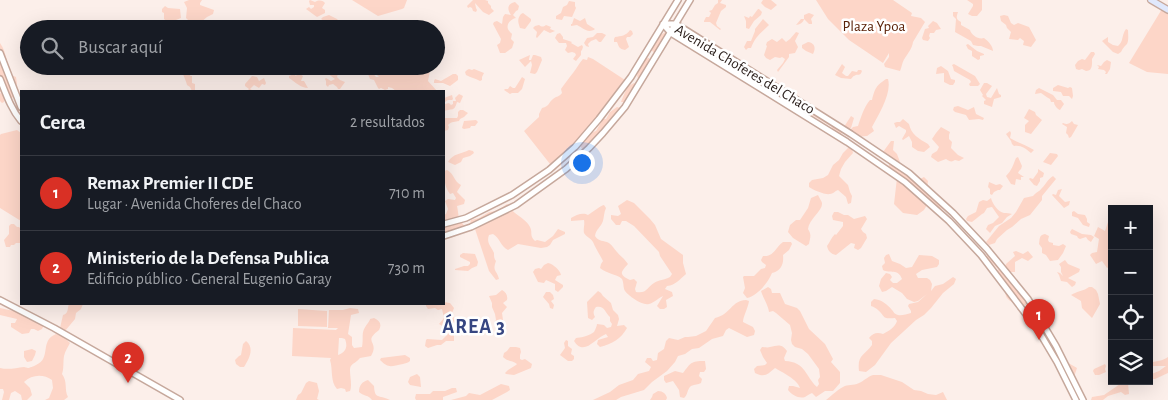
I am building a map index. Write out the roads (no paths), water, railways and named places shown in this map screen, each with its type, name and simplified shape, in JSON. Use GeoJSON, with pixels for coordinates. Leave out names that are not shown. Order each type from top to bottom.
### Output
{"type":"FeatureCollection","features":[{"type":"Feature","properties":{"kind":"main road"},"geometry":{"type":"LineString","coordinates":[[1151,0],[1168,10]]}},
{"type":"Feature","properties":{"kind":"street"},"geometry":{"type":"LineString","coordinates":[[445,224],[466,218],[512,194],[549,170],[575,147],[599,120],[631,77],[678,0]]}},
{"type":"Feature","properties":{"kind":"street"},"geometry":{"type":"LineString","coordinates":[[445,236],[471,226],[516,204],[566,169],[604,133],[625,107],[690,0]]}},
{"type":"Feature","properties":{"kind":"street","name":"Avenida Choferes del Chaco"},"geometry":{"type":"LineString","coordinates":[[663,24],[676,24],[851,134],[909,174],[953,212],[987,249],[1028,299],[1056,346],[1083,400]]}},
{"type":"Feature","properties":{"kind":"street","name":"Avenida Choferes del Chaco"},"geometry":{"type":"LineString","coordinates":[[663,24],[671,33],[847,142],[906,182],[952,225],[993,270],[1038,330],[1076,400]]}},
{"type":"Feature","properties":{"kind":"street"},"geometry":{"type":"LineString","coordinates":[[0,52],[20,104]]}},
{"type":"Feature","properties":{"kind":"street"},"geometry":{"type":"LineString","coordinates":[[0,79],[15,114],[20,120]]}},
{"type":"Feature","properties":{"kind":"street"},"geometry":{"type":"LineString","coordinates":[[0,300],[180,400]]}},
{"type":"Feature","properties":{"kind":"street"},"geometry":{"type":"LineString","coordinates":[[0,304],[10,305]]}},
{"type":"Feature","properties":{"kind":"place","name":"Remax Premier II CDE"},"geometry":{"type":"Point","coordinates":[1039,340]}},
{"type":"Feature","properties":{"kind":"place","name":"Ministerio de la Defensa Publica"},"geometry":{"type":"Point","coordinates":[128,383]}},
{"type":"Feature","properties":{"kind":"district","name":"ÁREA 3"},"geometry":{"type":"Point","coordinates":[474,326]}},
{"type":"Feature","properties":{"kind":"park label","name":"Plaza Ypoa"},"geometry":{"type":"Point","coordinates":[874,26]}}]}
